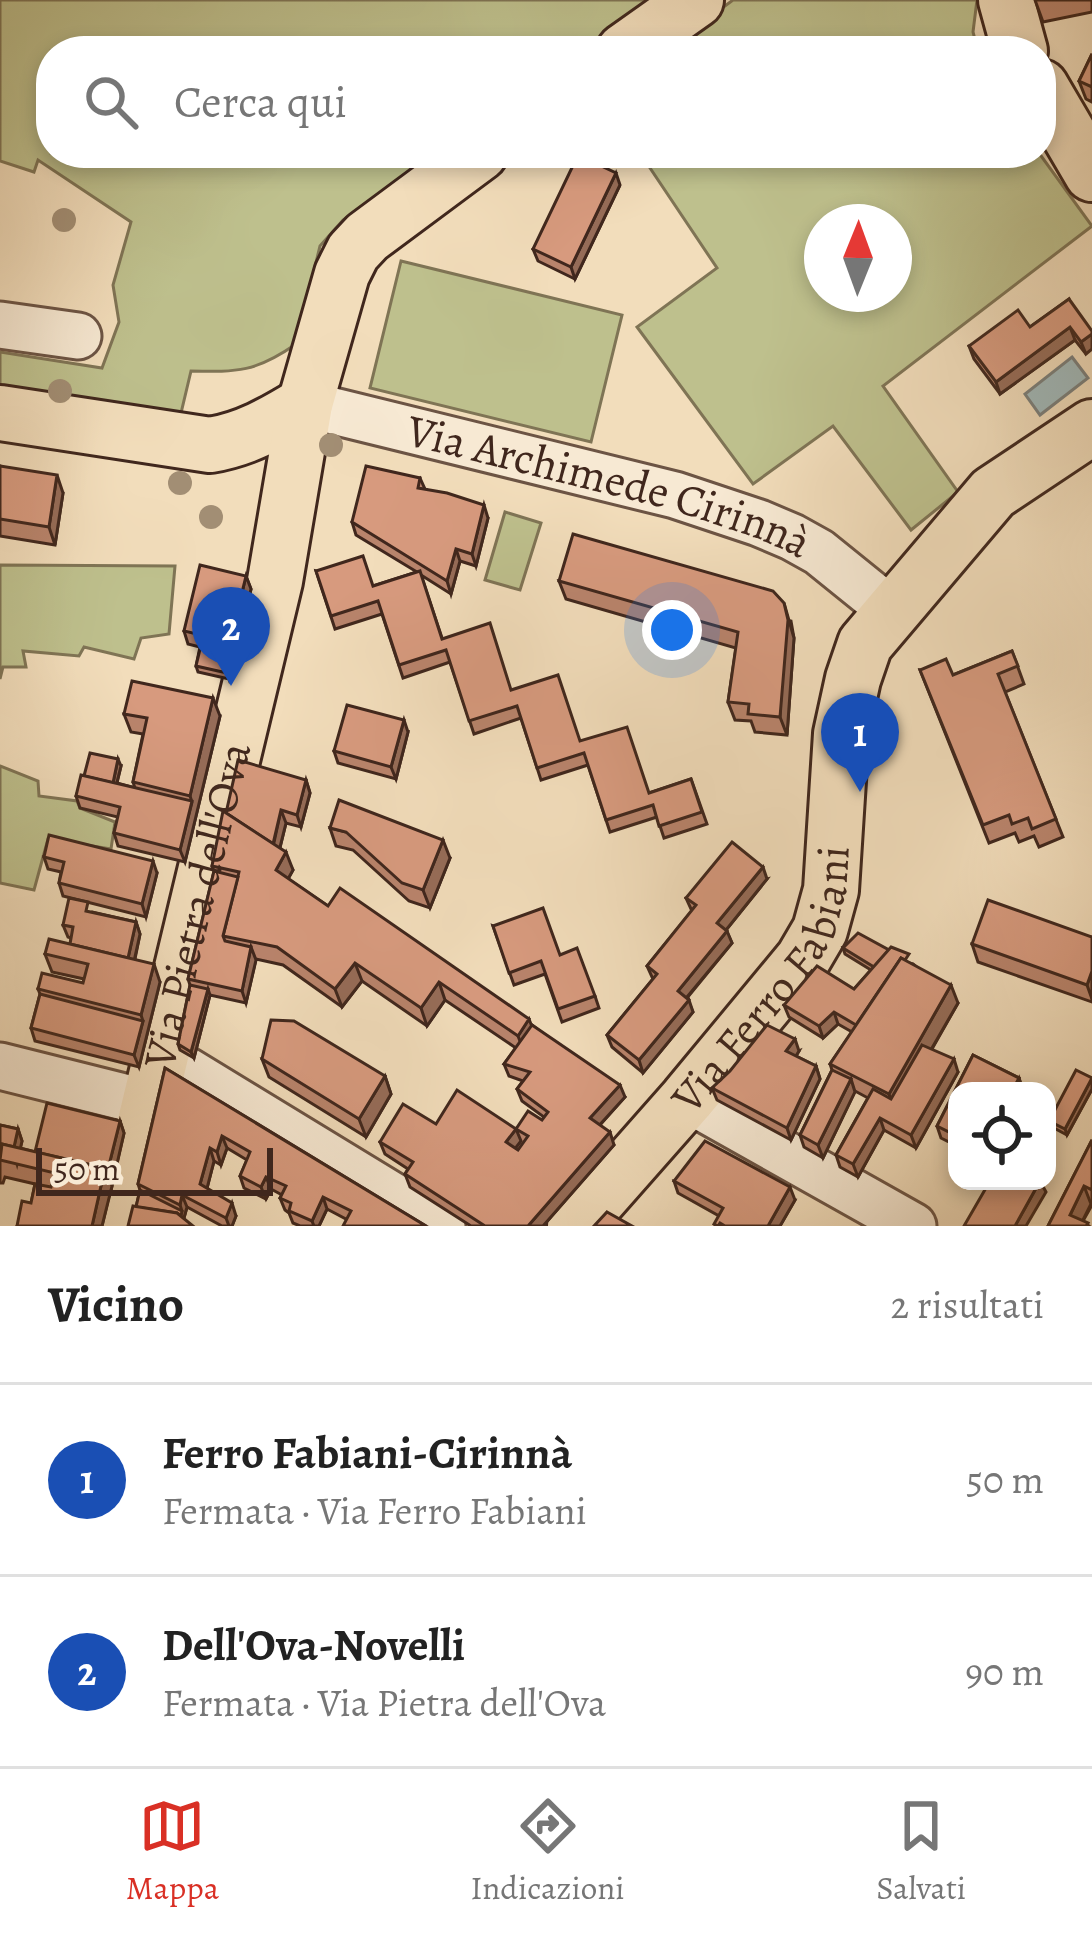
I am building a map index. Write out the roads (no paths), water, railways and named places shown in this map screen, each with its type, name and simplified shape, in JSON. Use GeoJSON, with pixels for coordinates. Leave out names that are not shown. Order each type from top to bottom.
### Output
{"type":"FeatureCollection","features":[{"type":"Feature","properties":{"kind":"main road"},"geometry":{"type":"LineString","coordinates":[[645,36],[696,0]]}},
{"type":"Feature","properties":{"kind":"main road"},"geometry":{"type":"LineString","coordinates":[[1006,0],[1016,36]]}},
{"type":"Feature","properties":{"kind":"main road"},"geometry":{"type":"LineString","coordinates":[[1056,112],[1092,174]]}},
{"type":"Feature","properties":{"kind":"main road","name":"Via Pietra dell'Ova"},"geometry":{"type":"LineString","coordinates":[[120,1226],[275,581],[305,404],[342,274],[353,252],[402,208],[459,168]]}},
{"type":"Feature","properties":{"kind":"main road"},"geometry":{"type":"LineString","coordinates":[[0,413],[210,446],[260,431],[305,404]]}},
{"type":"Feature","properties":{"kind":"main road","name":"Via Ferro Fabiani"},"geometry":{"type":"LineString","coordinates":[[575,1226],[687,1099],[803,958],[820,930],[831,890],[841,734],[866,644],[993,493],[1092,427]]}},
{"type":"Feature","properties":{"kind":"main road"},"geometry":{"type":"LineString","coordinates":[[210,446],[272,499],[284,526]]}},
{"type":"Feature","properties":{"kind":"street"},"geometry":{"type":"LineString","coordinates":[[0,325],[78,336]]}},
{"type":"Feature","properties":{"kind":"street","name":"Via Archimede Cirinnà"},"geometry":{"type":"LineString","coordinates":[[305,404],[674,495],[759,524],[819,552],[892,611]]}},
{"type":"Feature","properties":{"kind":"street"},"geometry":{"type":"LineString","coordinates":[[0,1066],[154,1078],[442,1226]]}},
{"type":"Feature","properties":{"kind":"street"},"geometry":{"type":"LineString","coordinates":[[687,1099],[913,1226]]}},
{"type":"Feature","properties":{"kind":"water"},"geometry":{"type":"Polygon","coordinates":[[[1072,357],[1088,378],[1040,415],[1025,394],[1072,357]]]}},
{"type":"Feature","properties":{"kind":"place","name":"Dell'Ova-Novelli"},"geometry":{"type":"Point","coordinates":[231,686]}},
{"type":"Feature","properties":{"kind":"place","name":"Ferro Fabiani-Cirinnà"},"geometry":{"type":"Point","coordinates":[860,792]}}]}
